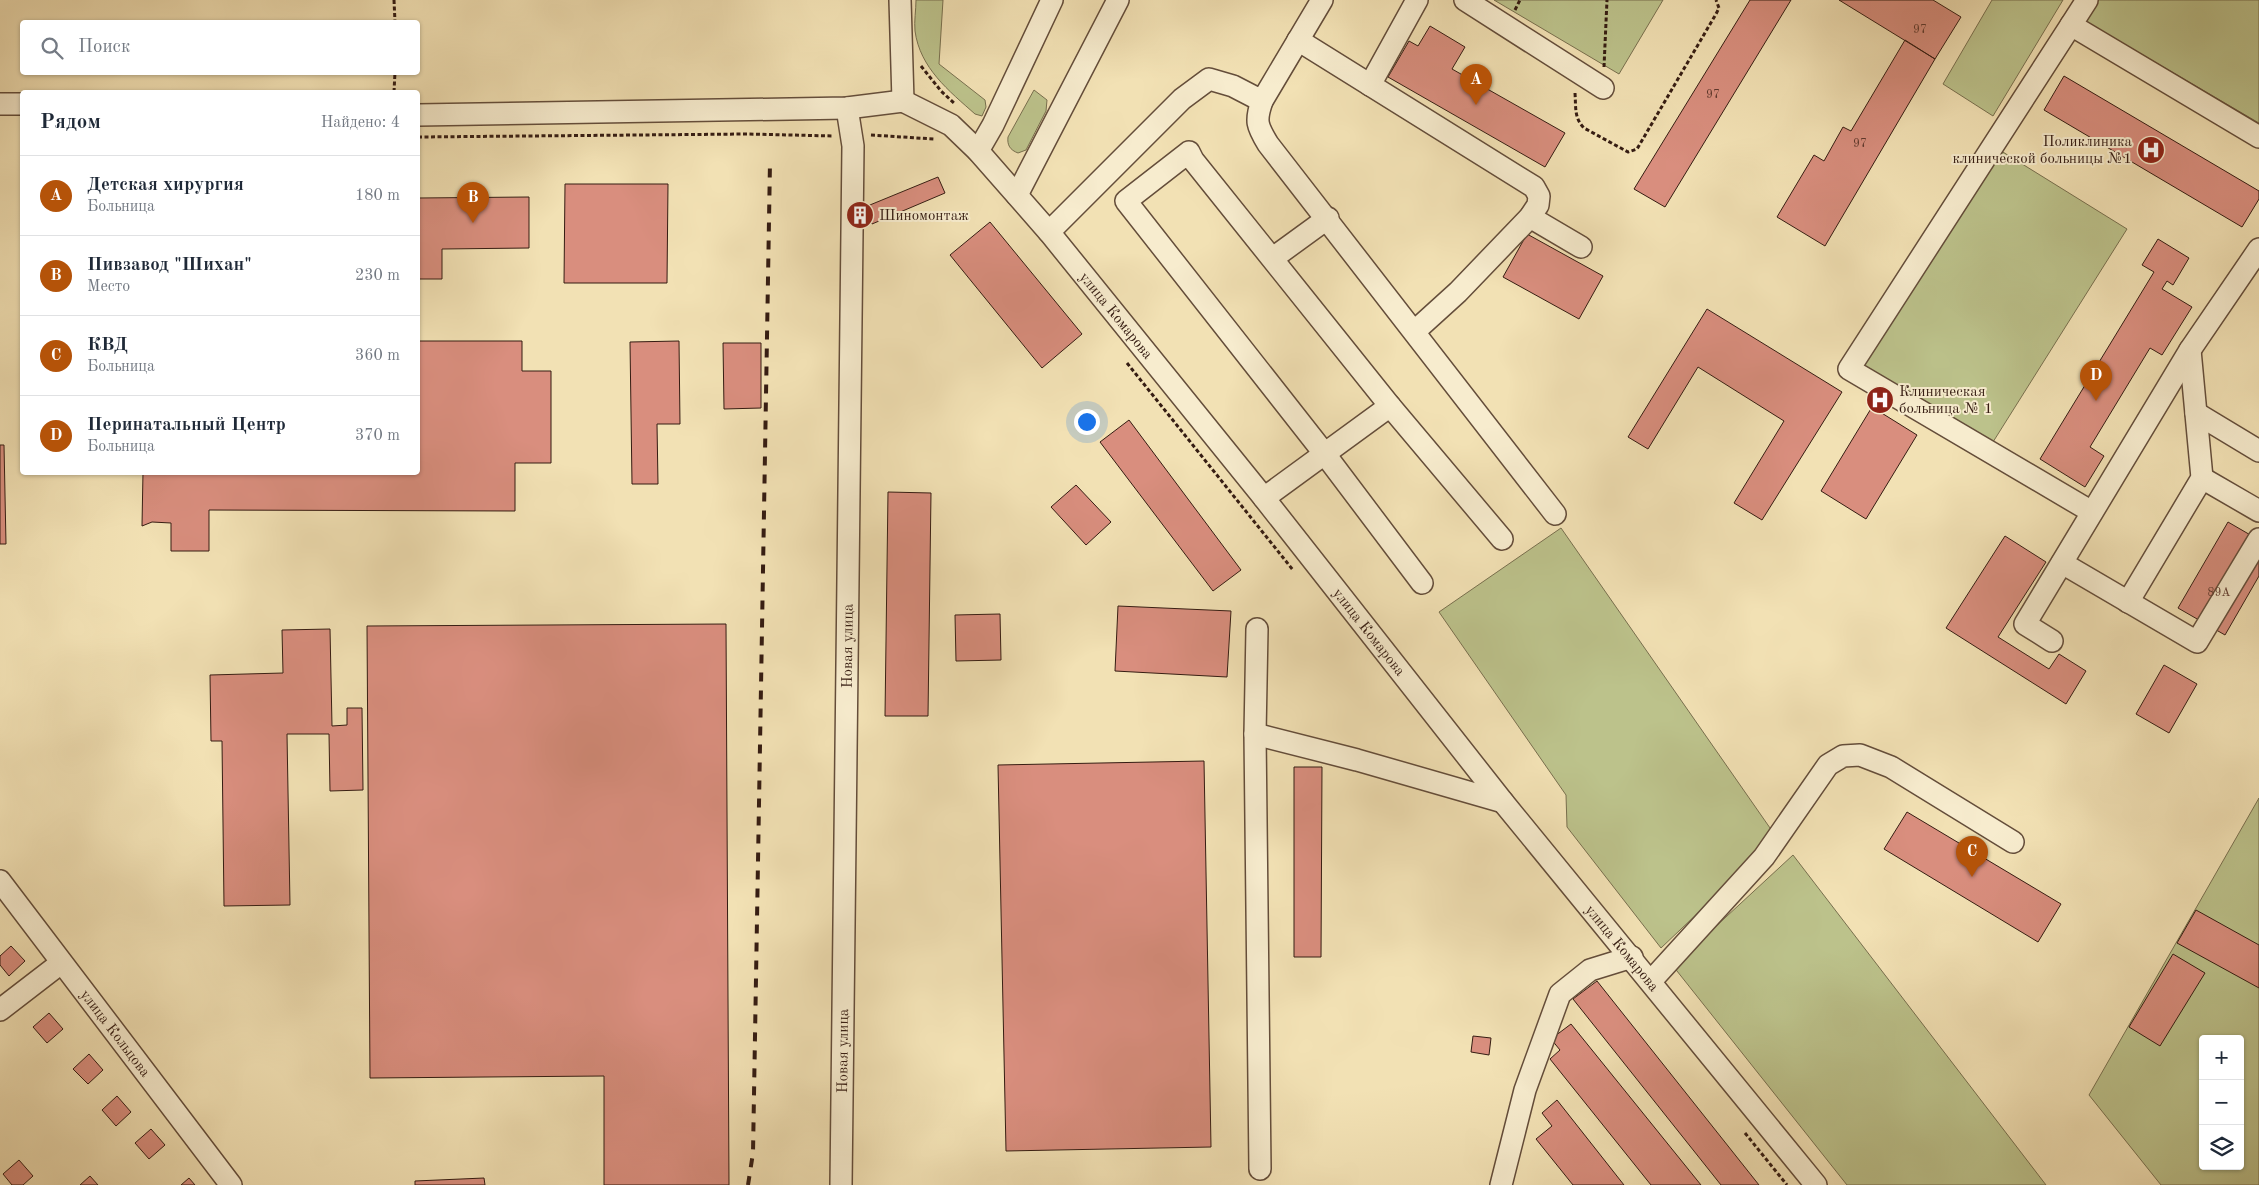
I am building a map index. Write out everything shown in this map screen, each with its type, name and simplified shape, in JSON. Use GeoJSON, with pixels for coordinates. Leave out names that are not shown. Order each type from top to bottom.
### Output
{"type":"FeatureCollection","features":[{"type":"Feature","properties":{"kind":"street"},"geometry":{"type":"LineString","coordinates":[[420,115],[847,108],[903,101],[900,0]]}},
{"type":"Feature","properties":{"kind":"street"},"geometry":{"type":"LineString","coordinates":[[978,151],[993,125],[1052,0]]}},
{"type":"Feature","properties":{"kind":"street"},"geometry":{"type":"LineString","coordinates":[[1017,195],[1118,0]]}},
{"type":"Feature","properties":{"kind":"street"},"geometry":{"type":"LineString","coordinates":[[1322,0],[1262,101],[1257,115],[1259,129],[1268,144],[1328,218],[1556,514]]}},
{"type":"Feature","properties":{"kind":"street"},"geometry":{"type":"LineString","coordinates":[[1370,85],[1418,0]]}},
{"type":"Feature","properties":{"kind":"street"},"geometry":{"type":"LineString","coordinates":[[1465,0],[1603,88]]}},
{"type":"Feature","properties":{"kind":"street"},"geometry":{"type":"LineString","coordinates":[[2087,0],[1849,368],[2092,512]]}},
{"type":"Feature","properties":{"kind":"street"},"geometry":{"type":"LineString","coordinates":[[2071,25],[2259,136]]}},
{"type":"Feature","properties":{"kind":"street"},"geometry":{"type":"LineString","coordinates":[[1298,40],[1534,186],[1539,196],[1538,205],[1530,217],[1458,292],[1415,331]]}},
{"type":"Feature","properties":{"kind":"street"},"geometry":{"type":"LineString","coordinates":[[1049,232],[1182,99],[1209,79],[1233,86],[1262,101]]}},
{"type":"Feature","properties":{"kind":"street","name":"улица Комарова"},"geometry":{"type":"LineString","coordinates":[[903,101],[941,118],[978,151],[1049,232],[1264,498],[1503,802],[1632,957],[1816,1185]]}},
{"type":"Feature","properties":{"kind":"street"},"geometry":{"type":"LineString","coordinates":[[0,104],[20,104]]}},
{"type":"Feature","properties":{"kind":"street","name":"Новая улица"},"geometry":{"type":"LineString","coordinates":[[841,1185],[853,146],[847,108]]}},
{"type":"Feature","properties":{"kind":"street"},"geometry":{"type":"LineString","coordinates":[[1422,583],[1324,453],[1126,201],[1189,152],[1193,160],[1390,406],[1502,539]]}},
{"type":"Feature","properties":{"kind":"street"},"geometry":{"type":"LineString","coordinates":[[1530,217],[1581,247]]}},
{"type":"Feature","properties":{"kind":"street"},"geometry":{"type":"LineString","coordinates":[[1273,258],[1328,218]]}},
{"type":"Feature","properties":{"kind":"street"},"geometry":{"type":"LineString","coordinates":[[2052,641],[2025,624],[2190,350],[2259,249]]}},
{"type":"Feature","properties":{"kind":"street"},"geometry":{"type":"LineString","coordinates":[[2128,602],[2202,478],[2190,350]]}},
{"type":"Feature","properties":{"kind":"street"},"geometry":{"type":"LineString","coordinates":[[1264,498],[1390,406]]}},
{"type":"Feature","properties":{"kind":"street"},"geometry":{"type":"LineString","coordinates":[[2196,413],[2259,451]]}},
{"type":"Feature","properties":{"kind":"street"},"geometry":{"type":"LineString","coordinates":[[2202,478],[2259,511]]}},
{"type":"Feature","properties":{"kind":"street"},"geometry":{"type":"LineString","coordinates":[[2062,562],[2197,642],[2259,539]]}},
{"type":"Feature","properties":{"kind":"street"},"geometry":{"type":"LineString","coordinates":[[1257,629],[1255,734],[1260,1169]]}},
{"type":"Feature","properties":{"kind":"street"},"geometry":{"type":"LineString","coordinates":[[1255,734],[1503,802]]}},
{"type":"Feature","properties":{"kind":"street"},"geometry":{"type":"LineString","coordinates":[[1651,981],[1764,857],[1828,765],[1843,756],[1860,755],[1891,767],[2013,842]]}},
{"type":"Feature","properties":{"kind":"street","name":"улица Кольцова"},"geometry":{"type":"LineString","coordinates":[[0,881],[231,1185]]}},
{"type":"Feature","properties":{"kind":"street"},"geometry":{"type":"LineString","coordinates":[[1501,1185],[1525,1090],[1560,994],[1590,970],[1632,957]]}},
{"type":"Feature","properties":{"kind":"street"},"geometry":{"type":"LineString","coordinates":[[0,1010],[61,963]]}},
{"type":"Feature","properties":{"kind":"path"},"geometry":{"type":"LineString","coordinates":[[394,0],[395,20]]}},
{"type":"Feature","properties":{"kind":"path"},"geometry":{"type":"LineString","coordinates":[[1603,88],[1607,0]]}},
{"type":"Feature","properties":{"kind":"path"},"geometry":{"type":"LineString","coordinates":[[1574,87],[1578,123],[1628,152],[1637,149],[1716,14],[1719,8],[1716,0]]}},
{"type":"Feature","properties":{"kind":"path"},"geometry":{"type":"LineString","coordinates":[[919,63],[958,107]]}},
{"type":"Feature","properties":{"kind":"path"},"geometry":{"type":"LineString","coordinates":[[394,90],[395,75]]}},
{"type":"Feature","properties":{"kind":"path"},"geometry":{"type":"LineString","coordinates":[[420,137],[821,134],[838,137]]}},
{"type":"Feature","properties":{"kind":"green space"},"geometry":{"type":"Polygon","coordinates":[[[916,0],[943,0],[939,64],[985,100],[986,107],[982,116],[975,114],[937,78],[929,67],[918,44],[915,31],[916,0]]]}},
{"type":"Feature","properties":{"kind":"green space"},"geometry":{"type":"Polygon","coordinates":[[[1494,0],[1663,0],[1619,74],[1494,0]]]}},
{"type":"Feature","properties":{"kind":"green space"},"geometry":{"type":"Polygon","coordinates":[[[1992,0],[2063,0],[1993,116],[1943,84],[1992,0]]]}},
{"type":"Feature","properties":{"kind":"green space"},"geometry":{"type":"Polygon","coordinates":[[[2088,0],[2259,0],[2259,123],[2078,17],[2088,0]]]}},
{"type":"Feature","properties":{"kind":"green space"},"geometry":{"type":"Polygon","coordinates":[[[1034,90],[1047,100],[1046,111],[1026,150],[1018,153],[1010,147],[1008,137],[1034,90]]]}},
{"type":"Feature","properties":{"kind":"green space"},"geometry":{"type":"Polygon","coordinates":[[[1998,149],[2127,229],[1993,442],[1862,364],[1998,149]]]}},
{"type":"Feature","properties":{"kind":"green space"},"geometry":{"type":"Polygon","coordinates":[[[1561,528],[1777,838],[1661,948],[1567,827],[1566,795],[1439,612],[1561,528]]]}},
{"type":"Feature","properties":{"kind":"green space"},"geometry":{"type":"Polygon","coordinates":[[[2259,798],[2259,1185],[2161,1185],[2089,1095],[2259,798]]]}},
{"type":"Feature","properties":{"kind":"green space"},"geometry":{"type":"Polygon","coordinates":[[[1793,855],[2046,1185],[1847,1185],[1673,966],[1793,855]]]}},
{"type":"Feature","properties":{"kind":"building"},"geometry":{"type":"Polygon","coordinates":[[[1750,0],[1791,0],[1665,207],[1634,189],[1750,0]]]}},
{"type":"Feature","properties":{"kind":"building"},"geometry":{"type":"Polygon","coordinates":[[[1839,0],[1933,0],[1961,17],[1935,59],[1839,0]]]}},
{"type":"Feature","properties":{"kind":"building"},"geometry":{"type":"Polygon","coordinates":[[[1430,26],[1465,47],[1452,69],[1565,133],[1545,167],[1388,77],[1409,41],[1418,46],[1430,26]]]}},
{"type":"Feature","properties":{"kind":"building"},"geometry":{"type":"Polygon","coordinates":[[[1905,40],[1935,59],[1825,246],[1777,217],[1814,155],[1824,161],[1843,127],[1851,131],[1905,40]]]}},
{"type":"Feature","properties":{"kind":"building","name":"Поликлиника клинической больницы №1"},"geometry":{"type":"Polygon","coordinates":[[[2064,76],[2259,191],[2259,199],[2242,227],[2044,110],[2064,76]]]}},
{"type":"Feature","properties":{"kind":"building"},"geometry":{"type":"Polygon","coordinates":[[[938,177],[945,193],[872,224],[865,207],[938,177]]]}},
{"type":"Feature","properties":{"kind":"building"},"geometry":{"type":"Polygon","coordinates":[[[565,184],[668,184],[667,283],[564,283],[565,184]]]}},
{"type":"Feature","properties":{"kind":"building"},"geometry":{"type":"Polygon","coordinates":[[[529,197],[529,248],[442,249],[442,279],[420,279],[420,198],[529,197]]]}},
{"type":"Feature","properties":{"kind":"building"},"geometry":{"type":"Polygon","coordinates":[[[990,222],[1082,334],[1042,368],[950,255],[990,222]]]}},
{"type":"Feature","properties":{"kind":"building"},"geometry":{"type":"Polygon","coordinates":[[[1527,234],[1603,276],[1579,319],[1503,277],[1527,234]]]}},
{"type":"Feature","properties":{"kind":"building"},"geometry":{"type":"Polygon","coordinates":[[[2158,239],[2189,258],[2173,285],[2167,281],[2162,289],[2192,307],[2162,355],[2150,348],[2090,447],[2104,456],[2085,487],[2040,459],[2154,272],[2142,265],[2158,239]]]}},
{"type":"Feature","properties":{"kind":"building"},"geometry":{"type":"Polygon","coordinates":[[[1707,309],[1842,392],[1762,520],[1734,503],[1784,421],[1698,367],[1648,449],[1628,437],[1707,309]]]}},
{"type":"Feature","properties":{"kind":"building"},"geometry":{"type":"Polygon","coordinates":[[[420,341],[522,341],[522,371],[551,371],[551,463],[515,463],[515,511],[209,510],[209,551],[171,551],[171,523],[152,522],[142,526],[143,475],[420,475],[420,341]]]}},
{"type":"Feature","properties":{"kind":"building"},"geometry":{"type":"Polygon","coordinates":[[[679,341],[680,424],[657,424],[658,484],[632,484],[630,342],[679,341]]]}},
{"type":"Feature","properties":{"kind":"building"},"geometry":{"type":"Polygon","coordinates":[[[723,343],[761,343],[761,408],[724,409],[723,343]]]}},
{"type":"Feature","properties":{"kind":"building"},"geometry":{"type":"Polygon","coordinates":[[[1872,407],[1917,435],[1866,519],[1821,491],[1872,407]]]}},
{"type":"Feature","properties":{"kind":"building"},"geometry":{"type":"Polygon","coordinates":[[[1129,420],[1241,570],[1213,591],[1100,442],[1129,420]]]}},
{"type":"Feature","properties":{"kind":"building"},"geometry":{"type":"Polygon","coordinates":[[[0,445],[4,445],[6,544],[0,544],[0,445]]]}},
{"type":"Feature","properties":{"kind":"building"},"geometry":{"type":"Polygon","coordinates":[[[1076,485],[1111,522],[1086,545],[1051,507],[1076,485]]]}},
{"type":"Feature","properties":{"kind":"building"},"geometry":{"type":"Polygon","coordinates":[[[888,492],[931,493],[928,716],[885,716],[888,492]]]}},
{"type":"Feature","properties":{"kind":"building"},"geometry":{"type":"Polygon","coordinates":[[[2228,522],[2259,540],[2259,576],[2225,635],[2178,608],[2228,522]]]}},
{"type":"Feature","properties":{"kind":"building"},"geometry":{"type":"Polygon","coordinates":[[[2005,536],[2046,562],[1998,637],[2049,669],[2059,654],[2086,671],[2066,704],[1946,628],[2005,536]]]}},
{"type":"Feature","properties":{"kind":"building"},"geometry":{"type":"Polygon","coordinates":[[[1118,606],[1231,611],[1227,677],[1115,671],[1118,606]]]}},
{"type":"Feature","properties":{"kind":"building"},"geometry":{"type":"Polygon","coordinates":[[[1000,614],[1001,660],[956,661],[955,615],[1000,614]]]}},
{"type":"Feature","properties":{"kind":"building"},"geometry":{"type":"Polygon","coordinates":[[[726,624],[729,1185],[604,1185],[604,1076],[370,1078],[367,626],[726,624]]]}},
{"type":"Feature","properties":{"kind":"building"},"geometry":{"type":"Polygon","coordinates":[[[330,629],[332,726],[347,725],[347,708],[362,708],[363,790],[330,791],[329,734],[287,734],[290,905],[224,906],[222,741],[211,741],[210,675],[283,673],[282,630],[330,629]]]}},
{"type":"Feature","properties":{"kind":"building"},"geometry":{"type":"Polygon","coordinates":[[[2164,665],[2197,684],[2169,733],[2136,714],[2164,665]]]}},
{"type":"Feature","properties":{"kind":"building"},"geometry":{"type":"Polygon","coordinates":[[[1204,761],[1211,1147],[1006,1151],[998,765],[1204,761]]]}},
{"type":"Feature","properties":{"kind":"building"},"geometry":{"type":"Polygon","coordinates":[[[1294,767],[1322,767],[1321,957],[1294,957],[1294,767]]]}},
{"type":"Feature","properties":{"kind":"building"},"geometry":{"type":"Polygon","coordinates":[[[1907,812],[2061,904],[2038,942],[1884,849],[1907,812]]]}},
{"type":"Feature","properties":{"kind":"building"},"geometry":{"type":"Polygon","coordinates":[[[2196,910],[2259,945],[2259,988],[2177,943],[2196,910]]]}},
{"type":"Feature","properties":{"kind":"building"},"geometry":{"type":"Polygon","coordinates":[[[11,946],[25,961],[9,976],[0,965],[0,956],[11,946]]]}},
{"type":"Feature","properties":{"kind":"building"},"geometry":{"type":"Polygon","coordinates":[[[2173,954],[2205,973],[2160,1046],[2129,1027],[2173,954]]]}},
{"type":"Feature","properties":{"kind":"building"},"geometry":{"type":"Polygon","coordinates":[[[1597,981],[1759,1185],[1721,1185],[1573,999],[1597,981]]]}},
{"type":"Feature","properties":{"kind":"building"},"geometry":{"type":"Polygon","coordinates":[[[49,1013],[63,1029],[47,1043],[33,1027],[49,1013]]]}},
{"type":"Feature","properties":{"kind":"building"},"geometry":{"type":"Polygon","coordinates":[[[1571,1024],[1701,1185],[1651,1185],[1550,1059],[1560,1050],[1551,1039],[1571,1024]]]}},
{"type":"Feature","properties":{"kind":"building"},"geometry":{"type":"Polygon","coordinates":[[[1473,1036],[1491,1038],[1489,1055],[1471,1052],[1473,1036]]]}},
{"type":"Feature","properties":{"kind":"building"},"geometry":{"type":"Polygon","coordinates":[[[89,1054],[103,1070],[88,1084],[73,1069],[89,1054]]]}},
{"type":"Feature","properties":{"kind":"building"},"geometry":{"type":"Polygon","coordinates":[[[117,1096],[131,1112],[116,1126],[102,1110],[117,1096]]]}},
{"type":"Feature","properties":{"kind":"building"},"geometry":{"type":"Polygon","coordinates":[[[1557,1100],[1624,1185],[1573,1185],[1536,1139],[1552,1126],[1542,1113],[1557,1100]]]}},
{"type":"Feature","properties":{"kind":"building"},"geometry":{"type":"Polygon","coordinates":[[[151,1129],[165,1145],[149,1159],[135,1143],[151,1129]]]}},
{"type":"Feature","properties":{"kind":"building"},"geometry":{"type":"Polygon","coordinates":[[[19,1160],[33,1176],[23,1185],[12,1185],[3,1174],[19,1160]]]}},
{"type":"Feature","properties":{"kind":"building"},"geometry":{"type":"Polygon","coordinates":[[[90,1176],[98,1185],[80,1185],[90,1176]]]}},
{"type":"Feature","properties":{"kind":"building"},"geometry":{"type":"Polygon","coordinates":[[[189,1178],[195,1185],[181,1185],[189,1178]]]}},
{"type":"Feature","properties":{"kind":"building"},"geometry":{"type":"Polygon","coordinates":[[[484,1178],[485,1185],[415,1185],[415,1181],[484,1178]]]}},
{"type":"Feature","properties":{"kind":"railway"},"geometry":{"type":"LineString","coordinates":[[748,1185],[753,1153],[770,162]]}},
{"type":"Feature","properties":{"kind":"place","name":"Детская хирургия"},"geometry":{"type":"Point","coordinates":[1476,105]}},
{"type":"Feature","properties":{"kind":"place","name":"Поликлиника клинической больницы №1"},"geometry":{"type":"Point","coordinates":[2151,150]}},
{"type":"Feature","properties":{"kind":"place","name":"Шиномонтаж"},"geometry":{"type":"Point","coordinates":[860,215]}},
{"type":"Feature","properties":{"kind":"place","name":"Пивзавод \"Шихан\""},"geometry":{"type":"Point","coordinates":[473,223]}},
{"type":"Feature","properties":{"kind":"place","name":"Клиническая больница № 1"},"geometry":{"type":"Point","coordinates":[1880,400]}},
{"type":"Feature","properties":{"kind":"place","name":"Перинатальный Центр"},"geometry":{"type":"Point","coordinates":[2096,401]}},
{"type":"Feature","properties":{"kind":"place","name":"КВД"},"geometry":{"type":"Point","coordinates":[1972,877]}}]}
